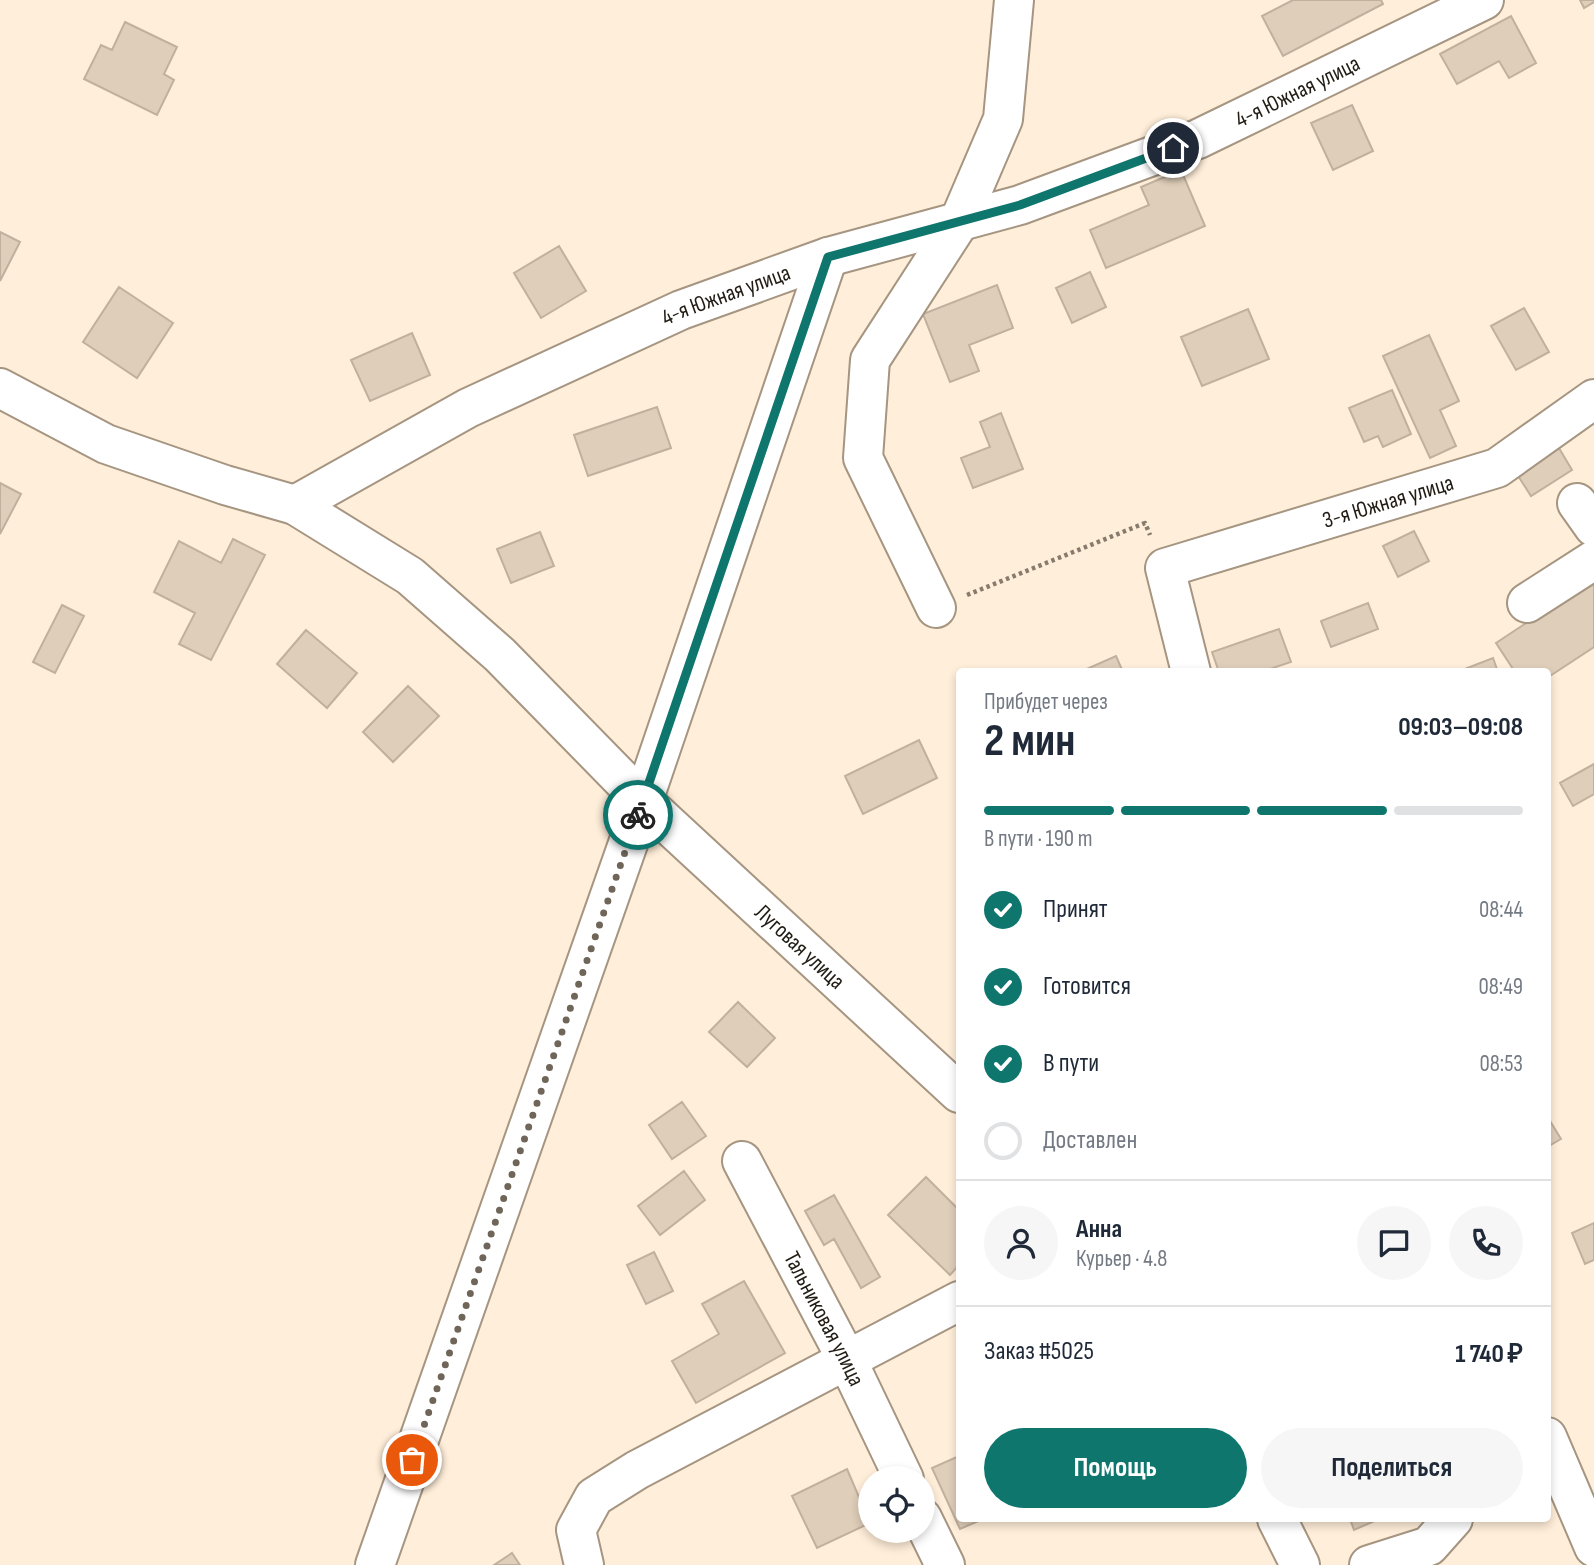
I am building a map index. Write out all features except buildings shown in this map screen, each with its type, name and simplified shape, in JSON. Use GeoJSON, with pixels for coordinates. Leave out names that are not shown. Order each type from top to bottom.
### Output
{"type":"FeatureCollection","features":[{"type":"Feature","properties":{"kind":"street"},"geometry":{"type":"LineString","coordinates":[[936,607],[863,458],[870,360],[958,224],[1003,119],[1014,0]]}},
{"type":"Feature","properties":{"kind":"street","name":"4-я Южная улица"},"geometry":{"type":"LineString","coordinates":[[295,505],[481,402],[681,310],[828,257],[958,224],[1020,205],[1198,139],[1484,0]]}},
{"type":"Feature","properties":{"kind":"street"},"geometry":{"type":"LineString","coordinates":[[375,1565],[643,801],[828,257]]}},
{"type":"Feature","properties":{"kind":"street","name":"Луговая улица"},"geometry":{"type":"LineString","coordinates":[[0,388],[106,444],[225,485],[295,505],[410,576],[500,655],[643,801],[956,1090]]}},
{"type":"Feature","properties":{"kind":"street","name":"3-я Южная улица"},"geometry":{"type":"LineString","coordinates":[[1165,568],[1497,468],[1594,399]]}},
{"type":"Feature","properties":{"kind":"street"},"geometry":{"type":"LineString","coordinates":[[1527,603],[1594,560]]}},
{"type":"Feature","properties":{"kind":"street"},"geometry":{"type":"LineString","coordinates":[[1165,568],[1190,668]]}},
{"type":"Feature","properties":{"kind":"street","name":"Тальниковая улица"},"geometry":{"type":"LineString","coordinates":[[742,1161],[847,1360],[898,1466]]}},
{"type":"Feature","properties":{"kind":"street"},"geometry":{"type":"LineString","coordinates":[[584,1565],[576,1530],[594,1497],[637,1470],[956,1303]]}},
{"type":"Feature","properties":{"kind":"street"},"geometry":{"type":"LineString","coordinates":[[1551,1446],[1594,1547]]}},
{"type":"Feature","properties":{"kind":"street"},"geometry":{"type":"LineString","coordinates":[[1278,1522],[1300,1565]]}},
{"type":"Feature","properties":{"kind":"street"},"geometry":{"type":"LineString","coordinates":[[1369,1565],[1429,1546],[1450,1522]]}},
{"type":"Feature","properties":{"kind":"street"},"geometry":{"type":"LineString","coordinates":[[934,1543],[945,1565]]}},
{"type":"Feature","properties":{"kind":"path"},"geometry":{"type":"LineString","coordinates":[[936,607],[1145,523],[1165,568]]}},
{"type":"Feature","properties":{"kind":"way so far"},"geometry":{"type":"LineString","coordinates":[[412,1460],[638,815]]}},
{"type":"Feature","properties":{"kind":"route"},"geometry":{"type":"LineString","coordinates":[[638,815],[828,257],[958,224],[1020,205],[1173,148]]}}]}
